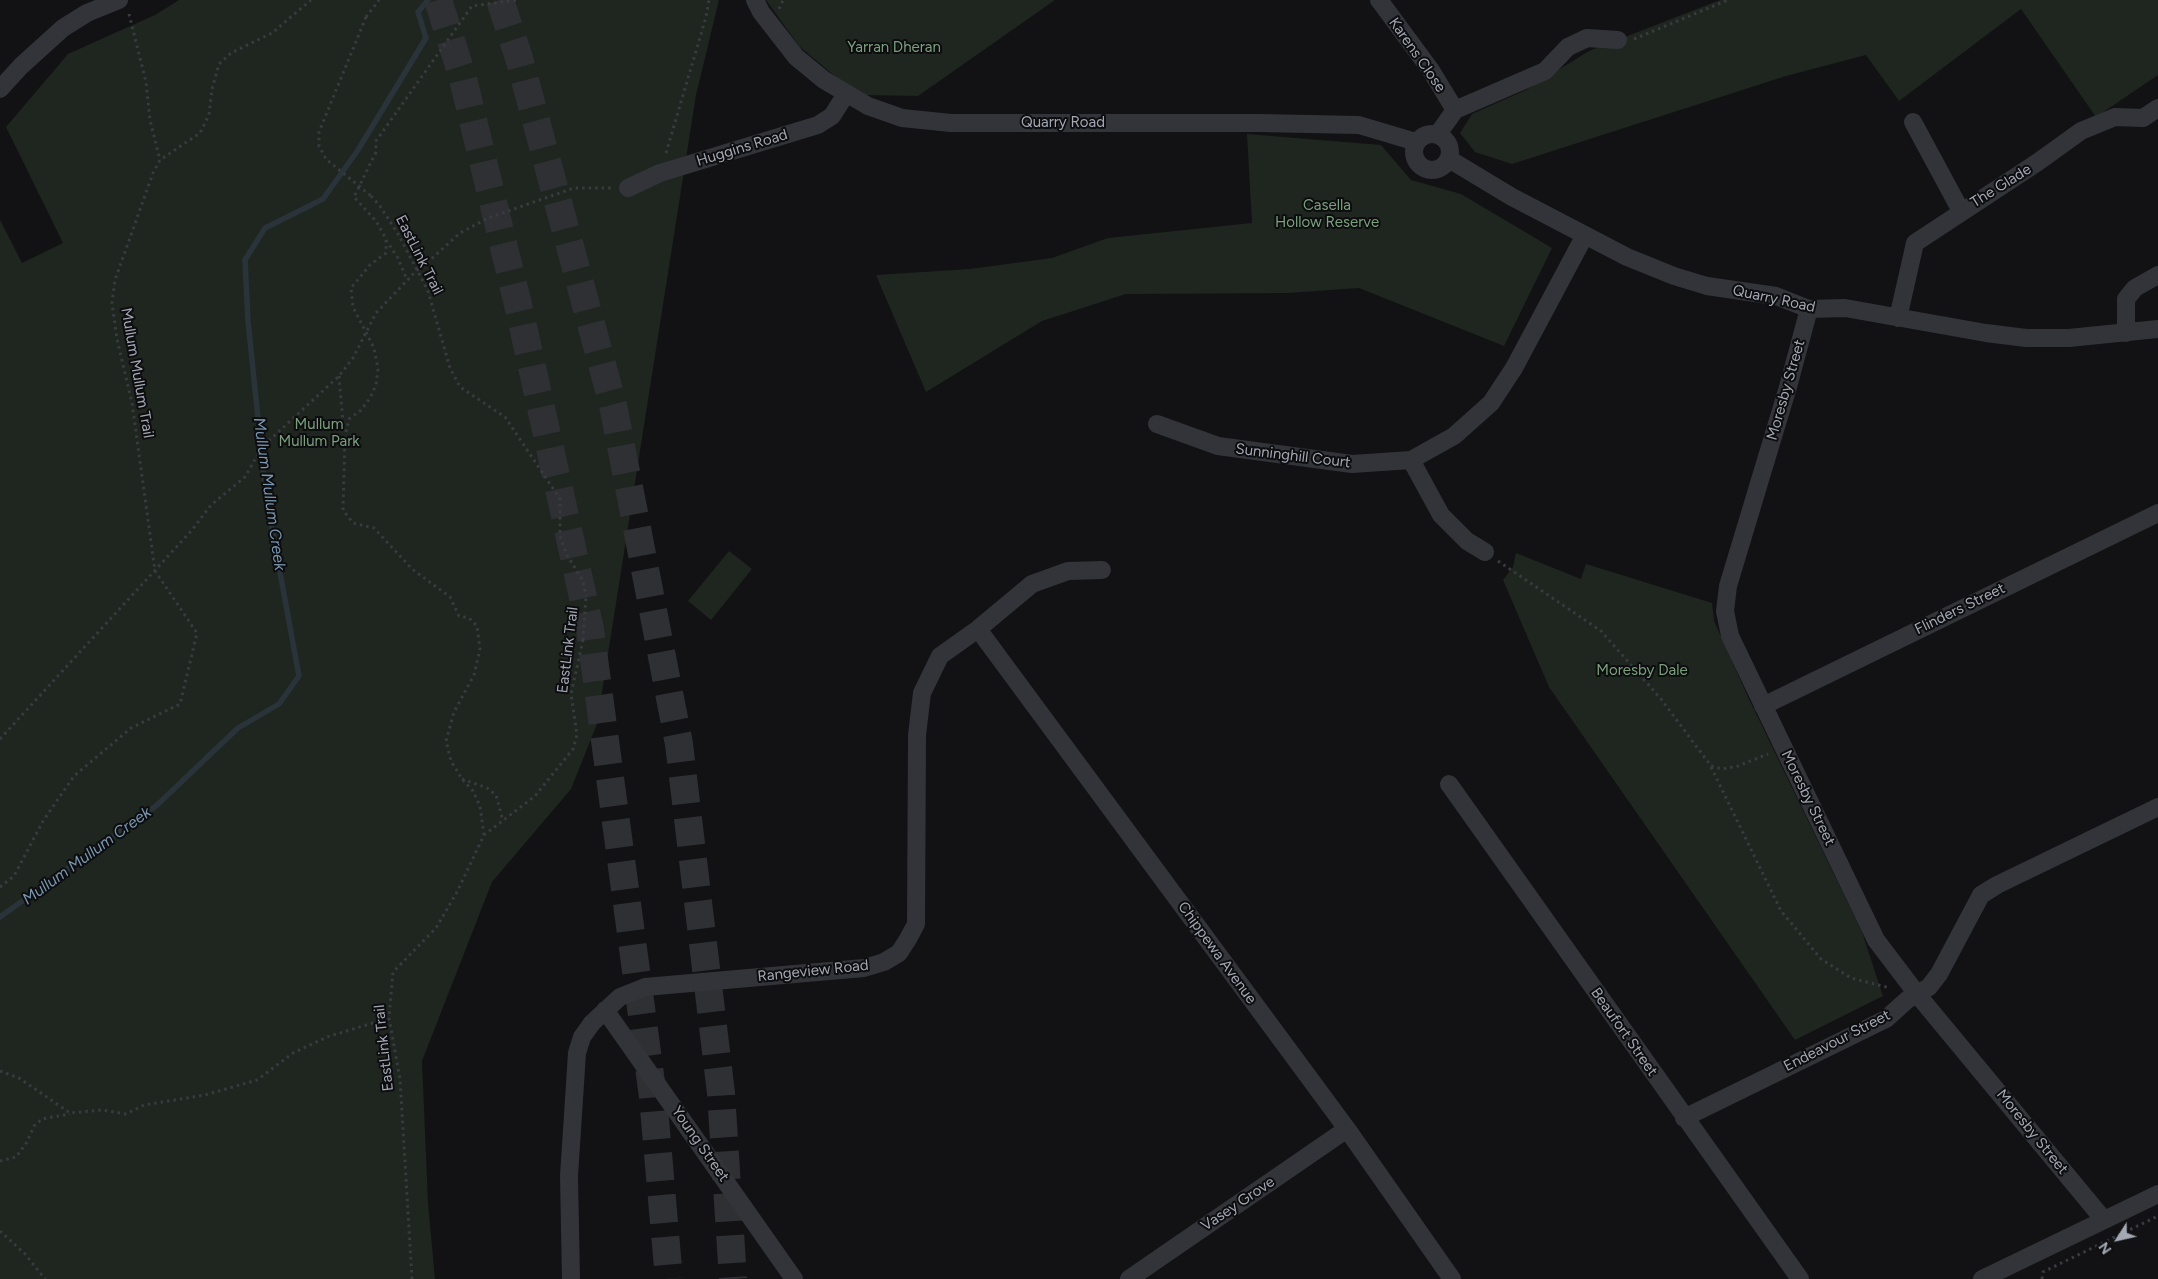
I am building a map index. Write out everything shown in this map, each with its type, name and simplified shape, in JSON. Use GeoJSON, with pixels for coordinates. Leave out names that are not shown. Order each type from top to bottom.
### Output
{"type":"FeatureCollection","features":[{"type":"Feature","properties":{"kind":"street","name":"Quarry Road"},"geometry":{"type":"LineString","coordinates":[[755,0],[760,12],[796,57],[824,80],[868,106],[902,118],[951,123],[1260,122],[1359,125],[1416,142]]}},
{"type":"Feature","properties":{"kind":"street","name":"Karens Close"},"geometry":{"type":"LineString","coordinates":[[1379,0],[1430,69],[1455,110]]}},
{"type":"Feature","properties":{"kind":"street"},"geometry":{"type":"LineString","coordinates":[[0,89],[21,66],[63,28],[87,13],[124,5]]}},
{"type":"Feature","properties":{"kind":"street"},"geometry":{"type":"LineString","coordinates":[[1438,134],[1455,110],[1545,71],[1568,47],[1587,38],[1618,40]]}},
{"type":"Feature","properties":{"kind":"street","name":"Huggins Road"},"geometry":{"type":"LineString","coordinates":[[628,188],[660,173],[818,126],[832,116],[846,94]]}},
{"type":"Feature","properties":{"kind":"street","name":"The Glade"},"geometry":{"type":"LineString","coordinates":[[1898,318],[1915,243],[1960,211],[2038,162],[2081,131],[2115,117],[2143,118],[2158,108]]}},
{"type":"Feature","properties":{"kind":"street"},"geometry":{"type":"LineString","coordinates":[[1913,122],[1960,211]]}},
{"type":"Feature","properties":{"kind":"street"},"geometry":{"type":"LineString","coordinates":[[1438,134],[1448,142],[1451,154],[1446,165],[1436,170],[1424,169],[1416,160],[1414,154],[1416,142],[1426,135],[1438,134]]}},
{"type":"Feature","properties":{"kind":"street","name":"Quarry Road"},"geometry":{"type":"LineString","coordinates":[[1449,160],[1512,197],[1627,257],[1674,276],[1707,286],[1776,296],[1808,309],[1845,308],[2026,338],[2069,338],[2126,334],[2158,329]]}},
{"type":"Feature","properties":{"kind":"street","name":"Sunninghill Court"},"geometry":{"type":"LineString","coordinates":[[1157,424],[1218,446],[1352,464],[1411,460],[1454,436],[1491,403],[1514,368],[1585,235]]}},
{"type":"Feature","properties":{"kind":"street"},"geometry":{"type":"LineString","coordinates":[[2126,334],[2126,299],[2135,288],[2158,275]]}},
{"type":"Feature","properties":{"kind":"street","name":"Moresby Street"},"geometry":{"type":"LineString","coordinates":[[1808,309],[1788,387],[1728,586],[1725,611],[1730,636],[1876,940],[1917,994],[2104,1220]]}},
{"type":"Feature","properties":{"kind":"street"},"geometry":{"type":"LineString","coordinates":[[1411,460],[1440,515],[1467,540],[1485,552]]}},
{"type":"Feature","properties":{"kind":"street","name":"Flinders Street"},"geometry":{"type":"LineString","coordinates":[[1763,706],[2158,513]]}},
{"type":"Feature","properties":{"kind":"street","name":"Rangeview Road"},"geometry":{"type":"LineString","coordinates":[[571,1279],[569,1176],[577,1053],[582,1037],[605,1010],[620,997],[645,987],[864,968],[884,962],[899,952],[916,924],[917,735],[922,693],[940,656],[978,629],[1032,584],[1068,570],[1102,570]]}},
{"type":"Feature","properties":{"kind":"street","name":"Chippewa Avenue"},"geometry":{"type":"LineString","coordinates":[[978,629],[1347,1129],[1452,1279]]}},
{"type":"Feature","properties":{"kind":"street","name":"Beaufort Street"},"geometry":{"type":"LineString","coordinates":[[1449,784],[1800,1279]]}},
{"type":"Feature","properties":{"kind":"street","name":"Endeavour Street"},"geometry":{"type":"LineString","coordinates":[[1684,1118],[1886,1018],[1929,987],[1939,974],[1981,895],[1997,885],[2158,808]]}},
{"type":"Feature","properties":{"kind":"street","name":"Young Street"},"geometry":{"type":"LineString","coordinates":[[605,1010],[794,1279]]}},
{"type":"Feature","properties":{"kind":"street","name":"Vasey Grove"},"geometry":{"type":"LineString","coordinates":[[1128,1279],[1347,1129]]}},
{"type":"Feature","properties":{"kind":"street"},"geometry":{"type":"LineString","coordinates":[[1982,1279],[2015,1272],[2104,1220],[2158,1194]]}},
{"type":"Feature","properties":{"kind":"path"},"geometry":{"type":"LineString","coordinates":[[124,5],[146,82],[150,120],[160,160],[200,133],[209,115],[212,89],[219,64],[231,54],[272,33],[311,0]]}},
{"type":"Feature","properties":{"kind":"path","name":"EastLink Trail"},"geometry":{"type":"LineString","coordinates":[[379,0],[366,17],[319,132],[319,146],[326,159],[371,196],[380,206],[428,291],[450,368],[460,387],[505,417],[550,481],[560,499],[560,536],[563,546],[583,581],[586,596],[583,640],[571,694],[577,735],[573,749],[536,796],[484,836],[457,892],[436,928],[393,972],[389,1018],[400,1079],[412,1279]]}},
{"type":"Feature","properties":{"kind":"path"},"geometry":{"type":"LineString","coordinates":[[407,280],[398,258],[376,221],[354,197],[376,152],[376,142],[472,6],[517,0]]}},
{"type":"Feature","properties":{"kind":"path"},"geometry":{"type":"LineString","coordinates":[[660,173],[706,17],[709,0]]}},
{"type":"Feature","properties":{"kind":"path"},"geometry":{"type":"LineString","coordinates":[[1618,40],[1626,42],[1728,0]]}},
{"type":"Feature","properties":{"kind":"path","name":"Mullum Mullum Trail"},"geometry":{"type":"LineString","coordinates":[[155,571],[132,403],[112,303],[121,260],[144,202],[153,172],[160,160]]}},
{"type":"Feature","properties":{"kind":"path"},"geometry":{"type":"LineString","coordinates":[[0,740],[192,530],[211,505],[245,477],[262,447],[339,376],[353,358],[376,313],[417,270],[460,233],[488,218],[517,206],[574,188],[628,188]]}},
{"type":"Feature","properties":{"kind":"path"},"geometry":{"type":"LineString","coordinates":[[345,437],[349,419],[361,410],[376,385],[378,369],[374,348],[354,307],[351,288],[370,265],[386,253],[386,239]]}},
{"type":"Feature","properties":{"kind":"path"},"geometry":{"type":"LineString","coordinates":[[339,376],[345,437],[343,510],[354,523],[374,528],[412,569],[450,597],[459,616],[469,618],[477,626],[480,649],[474,675],[454,712],[446,741],[452,761],[462,779],[473,791],[480,806],[484,836]]}},
{"type":"Feature","properties":{"kind":"path"},"geometry":{"type":"LineString","coordinates":[[1485,552],[1542,588],[1601,630],[1661,699],[1711,766],[1781,911],[1821,959],[1851,978],[1917,994]]}},
{"type":"Feature","properties":{"kind":"path"},"geometry":{"type":"LineString","coordinates":[[0,887],[14,876],[42,821],[74,776],[131,728],[180,704],[197,633],[155,571]]}},
{"type":"Feature","properties":{"kind":"path"},"geometry":{"type":"LineString","coordinates":[[1711,766],[1722,769],[1738,766],[1784,748]]}},
{"type":"Feature","properties":{"kind":"path"},"geometry":{"type":"LineString","coordinates":[[462,779],[486,788],[496,795],[503,821]]}},
{"type":"Feature","properties":{"kind":"path"},"geometry":{"type":"LineString","coordinates":[[0,1160],[16,1157],[27,1142],[34,1126],[42,1119],[70,1113],[102,1110],[126,1114],[144,1106],[205,1095],[257,1080],[293,1053],[327,1037],[389,1018]]}},
{"type":"Feature","properties":{"kind":"path"},"geometry":{"type":"LineString","coordinates":[[0,1071],[19,1078],[70,1113]]}},
{"type":"Feature","properties":{"kind":"path"},"geometry":{"type":"LineString","coordinates":[[2042,1279],[2043,1272],[2158,1216]]}},
{"type":"Feature","properties":{"kind":"path"},"geometry":{"type":"LineString","coordinates":[[0,1231],[25,1254],[45,1279]]}},
{"type":"Feature","properties":{"kind":"green space","name":"Mullum Mullum Park"},"geometry":{"type":"Polygon","coordinates":[[[179,0],[719,0],[696,95],[597,724],[571,789],[492,882],[422,1061],[428,1203],[435,1279],[0,1279],[0,220],[22,263],[63,243],[6,127],[68,54],[155,15],[179,0]]]}},
{"type":"Feature","properties":{"kind":"green space","name":"Yarran Dheran"},"geometry":{"type":"Polygon","coordinates":[[[766,0],[1055,0],[918,96],[866,95],[843,83],[799,46],[766,0]]]}},
{"type":"Feature","properties":{"kind":"green space"},"geometry":{"type":"Polygon","coordinates":[[[1720,0],[2158,0],[2158,75],[2096,117],[2021,9],[1899,101],[1866,55],[1786,76],[1512,164],[1475,152],[1460,133],[1472,114],[1526,90],[1589,51],[1720,0]]]}},
{"type":"Feature","properties":{"kind":"green space","name":"Casella Hollow Reserve"},"geometry":{"type":"Polygon","coordinates":[[[1247,134],[1381,145],[1411,180],[1461,194],[1552,248],[1504,346],[1359,288],[1287,293],[1126,294],[1042,321],[926,392],[876,275],[970,269],[1052,258],[1108,238],[1252,223],[1247,134]]]}},
{"type":"Feature","properties":{"kind":"green space"},"geometry":{"type":"Polygon","coordinates":[[[729,551],[752,569],[711,620],[688,601],[729,551]]]}},
{"type":"Feature","properties":{"kind":"green space","name":"Moresby Dale"},"geometry":{"type":"Polygon","coordinates":[[[1516,553],[1581,579],[1586,564],[1712,603],[1714,621],[1748,697],[1862,932],[1883,996],[1795,1040],[1549,687],[1503,580],[1513,567],[1516,553]]]}},
{"type":"Feature","properties":{"kind":"waterway","name":"Mullum Mullum Creek"},"geometry":{"type":"LineString","coordinates":[[0,917],[156,806],[238,728],[279,704],[299,676],[266,496],[248,321],[245,260],[265,228],[323,199],[358,150],[426,38],[418,12],[428,0]]}},
{"type":"Feature","properties":{"kind":"tunnel"},"geometry":{"type":"LineString","coordinates":[[438,0],[462,75],[520,313],[590,629],[653,1097],[669,1279]]}},
{"type":"Feature","properties":{"kind":"tunnel"},"geometry":{"type":"LineString","coordinates":[[500,0],[519,58],[613,405],[679,744],[721,1093],[733,1279]]}}]}
